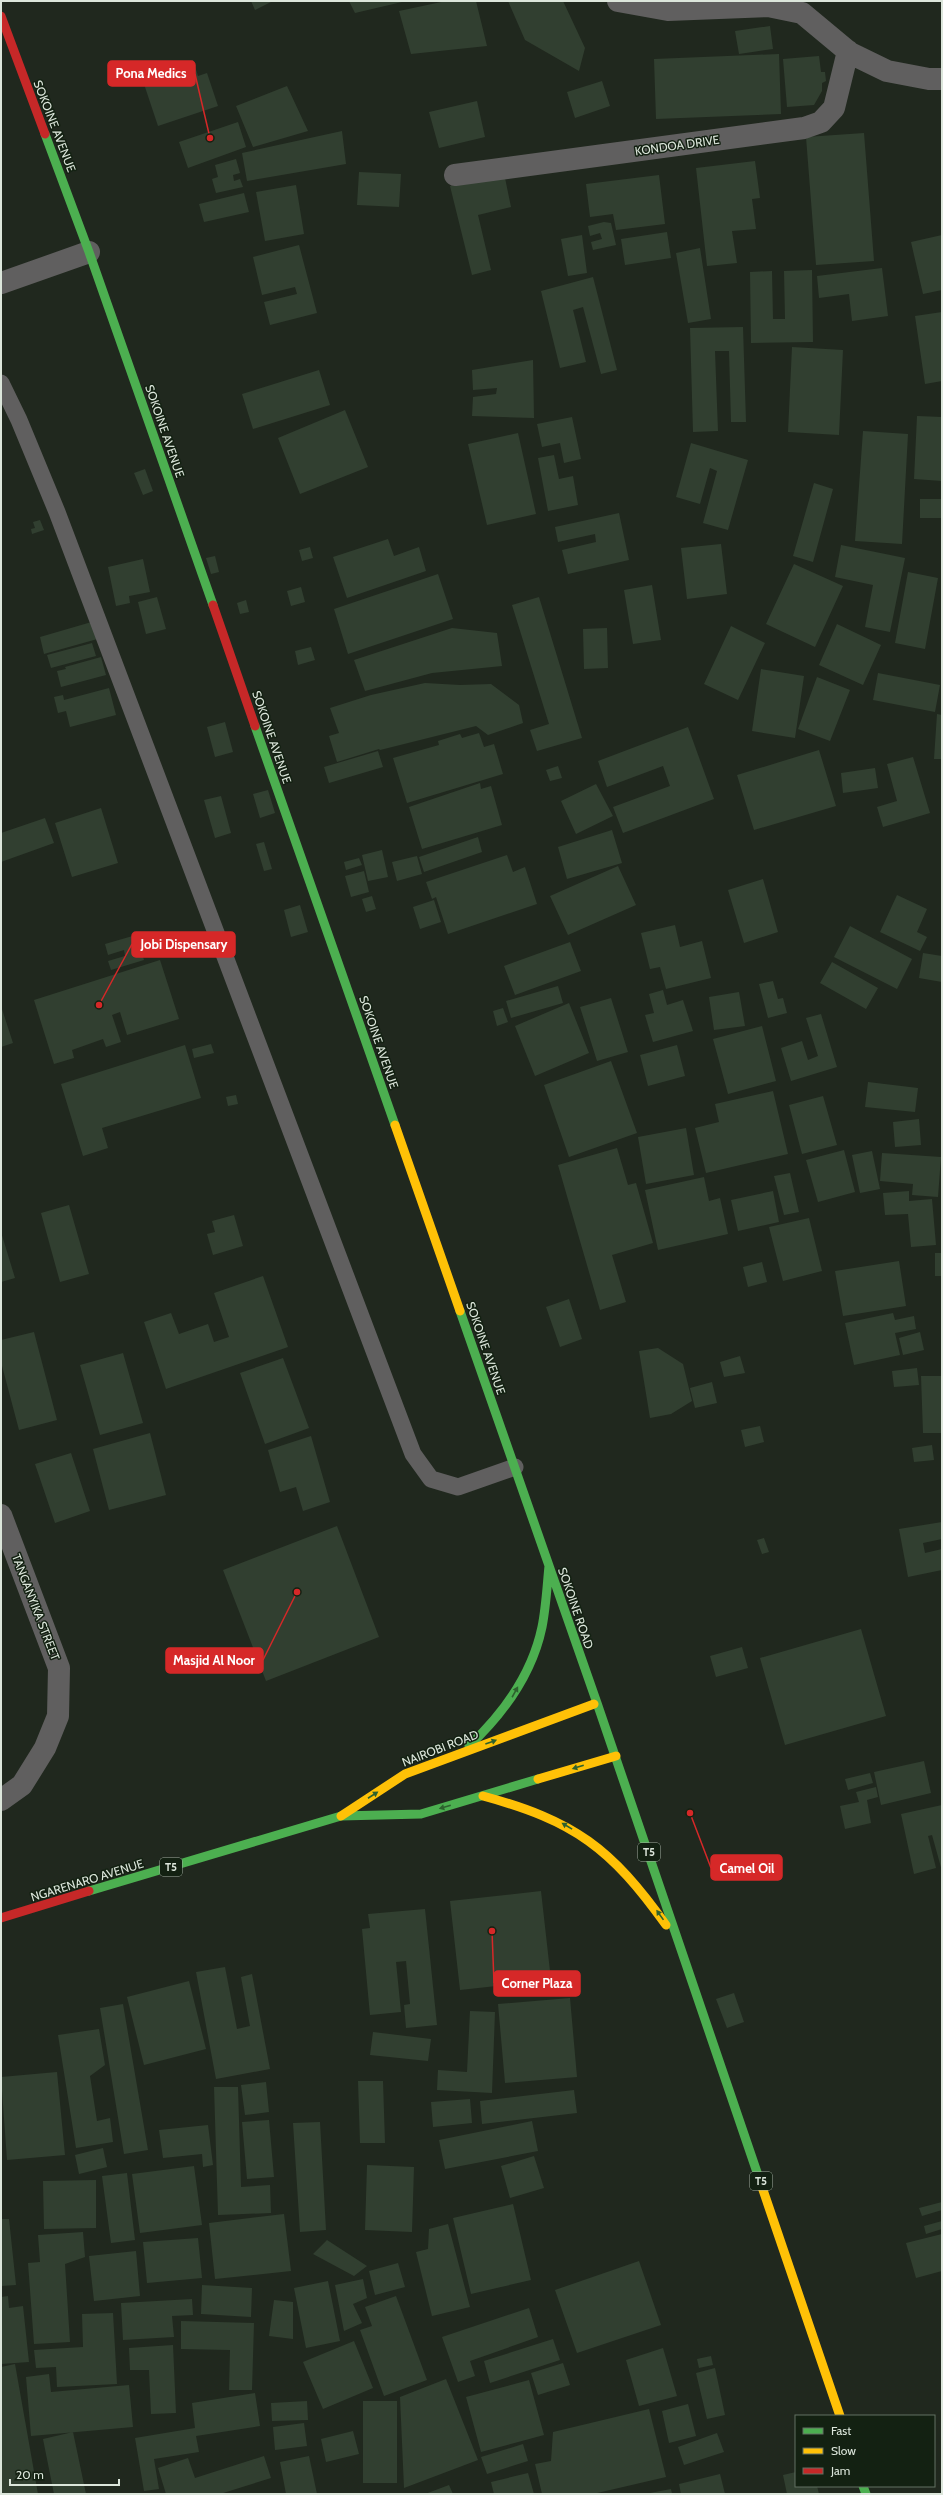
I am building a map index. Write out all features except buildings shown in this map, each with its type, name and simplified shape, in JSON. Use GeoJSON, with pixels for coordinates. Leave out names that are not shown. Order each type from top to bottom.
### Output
{"type":"FeatureCollection","features":[{"type":"Feature","properties":{"kind":"main road","name":"SOKOINE AVENUE"},"geometry":{"type":"LineString","coordinates":[[1,16],[89,252],[515,1467]]}},
{"type":"Feature","properties":{"kind":"main road","name":"SOKOINE ROAD"},"geometry":{"type":"LineString","coordinates":[[515,1467],[616,1756]]}},
{"type":"Feature","properties":{"kind":"main road"},"geometry":{"type":"LineString","coordinates":[[462,1752],[488,1729],[510,1701],[527,1670],[540,1637],[549,1566]]}},
{"type":"Feature","properties":{"kind":"main road","name":"NAIROBI ROAD"},"geometry":{"type":"LineString","coordinates":[[341,1816],[405,1774],[597,1704]]}},
{"type":"Feature","properties":{"kind":"main road","name":"T5"},"geometry":{"type":"LineString","coordinates":[[341,1816],[421,1814],[616,1756],[840,2415]]}},
{"type":"Feature","properties":{"kind":"main road"},"geometry":{"type":"LineString","coordinates":[[482,1796],[521,1805],[558,1821],[592,1841],[622,1867],[647,1897],[682,1947]]}},
{"type":"Feature","properties":{"kind":"main road","name":"NGARENARO AVENUE"},"geometry":{"type":"LineString","coordinates":[[1,1918],[341,1816]]}},
{"type":"Feature","properties":{"kind":"street"},"geometry":{"type":"LineString","coordinates":[[618,1],[668,10],[768,6],[802,13],[848,51],[887,71],[928,79],[942,79]]}},
{"type":"Feature","properties":{"kind":"street","name":"KONDOA DRIVE"},"geometry":{"type":"LineString","coordinates":[[454,176],[804,128],[821,122],[834,108],[848,51]]}},
{"type":"Feature","properties":{"kind":"street"},"geometry":{"type":"LineString","coordinates":[[1,283],[89,252]]}},
{"type":"Feature","properties":{"kind":"street","name":"TANGANYIKA STREET"},"geometry":{"type":"LineString","coordinates":[[1,1515],[59,1668],[59,1676],[58,1716],[45,1748],[22,1785],[1,1800]]}},
{"type":"Feature","properties":{"kind":"lane"},"geometry":{"type":"LineString","coordinates":[[1,383],[19,420],[57,512],[413,1454],[431,1479],[458,1487],[515,1467]]}},
{"type":"Feature","properties":{"kind":"traffic: fast"},"geometry":{"type":"LineString","coordinates":[[45,134],[89,252],[213,605]]}},
{"type":"Feature","properties":{"kind":"traffic: fast"},"geometry":{"type":"LineString","coordinates":[[255,726],[395,1125]]}},
{"type":"Feature","properties":{"kind":"traffic: fast"},"geometry":{"type":"LineString","coordinates":[[460,1311],[597,1703]]}},
{"type":"Feature","properties":{"kind":"traffic: fast"},"geometry":{"type":"LineString","coordinates":[[469,1746],[505,1707],[524,1677],[537,1645],[542,1627],[549,1566]]}},
{"type":"Feature","properties":{"kind":"traffic: fast"},"geometry":{"type":"LineString","coordinates":[[594,1704],[597,1703],[761,2184]]}},
{"type":"Feature","properties":{"kind":"traffic: fast"},"geometry":{"type":"LineString","coordinates":[[89,1891],[341,1816],[421,1814],[538,1779]]}},
{"type":"Feature","properties":{"kind":"traffic: fast"},"geometry":{"type":"LineString","coordinates":[[863,2487],[866,2494]]}},
{"type":"Feature","properties":{"kind":"traffic: slow"},"geometry":{"type":"LineString","coordinates":[[395,1125],[460,1311]]}},
{"type":"Feature","properties":{"kind":"traffic: slow"},"geometry":{"type":"LineString","coordinates":[[341,1816],[405,1774],[594,1704]]}},
{"type":"Feature","properties":{"kind":"traffic: slow"},"geometry":{"type":"LineString","coordinates":[[538,1779],[616,1756]]}},
{"type":"Feature","properties":{"kind":"traffic: slow"},"geometry":{"type":"LineString","coordinates":[[483,1796],[543,1816],[588,1841],[608,1857],[627,1876],[666,1925]]}},
{"type":"Feature","properties":{"kind":"traffic: slow"},"geometry":{"type":"LineString","coordinates":[[761,2184],[840,2415]]}},
{"type":"Feature","properties":{"kind":"traffic: jam"},"geometry":{"type":"LineString","coordinates":[[1,16],[45,134]]}},
{"type":"Feature","properties":{"kind":"traffic: jam"},"geometry":{"type":"LineString","coordinates":[[213,605],[255,726]]}},
{"type":"Feature","properties":{"kind":"traffic: jam"},"geometry":{"type":"LineString","coordinates":[[1,1918],[89,1891]]}},
{"type":"Feature","properties":{"kind":"place","name":"Pona Medics"},"geometry":{"type":"Point","coordinates":[210,138]}},
{"type":"Feature","properties":{"kind":"place","name":"Jobi Dispensary"},"geometry":{"type":"Point","coordinates":[99,1005]}},
{"type":"Feature","properties":{"kind":"place","name":"Masjid Al Noor"},"geometry":{"type":"Point","coordinates":[297,1592]}},
{"type":"Feature","properties":{"kind":"place","name":"Camel Oil"},"geometry":{"type":"Point","coordinates":[690,1813]}},
{"type":"Feature","properties":{"kind":"place","name":"Corner Plaza"},"geometry":{"type":"Point","coordinates":[492,1931]}}]}
